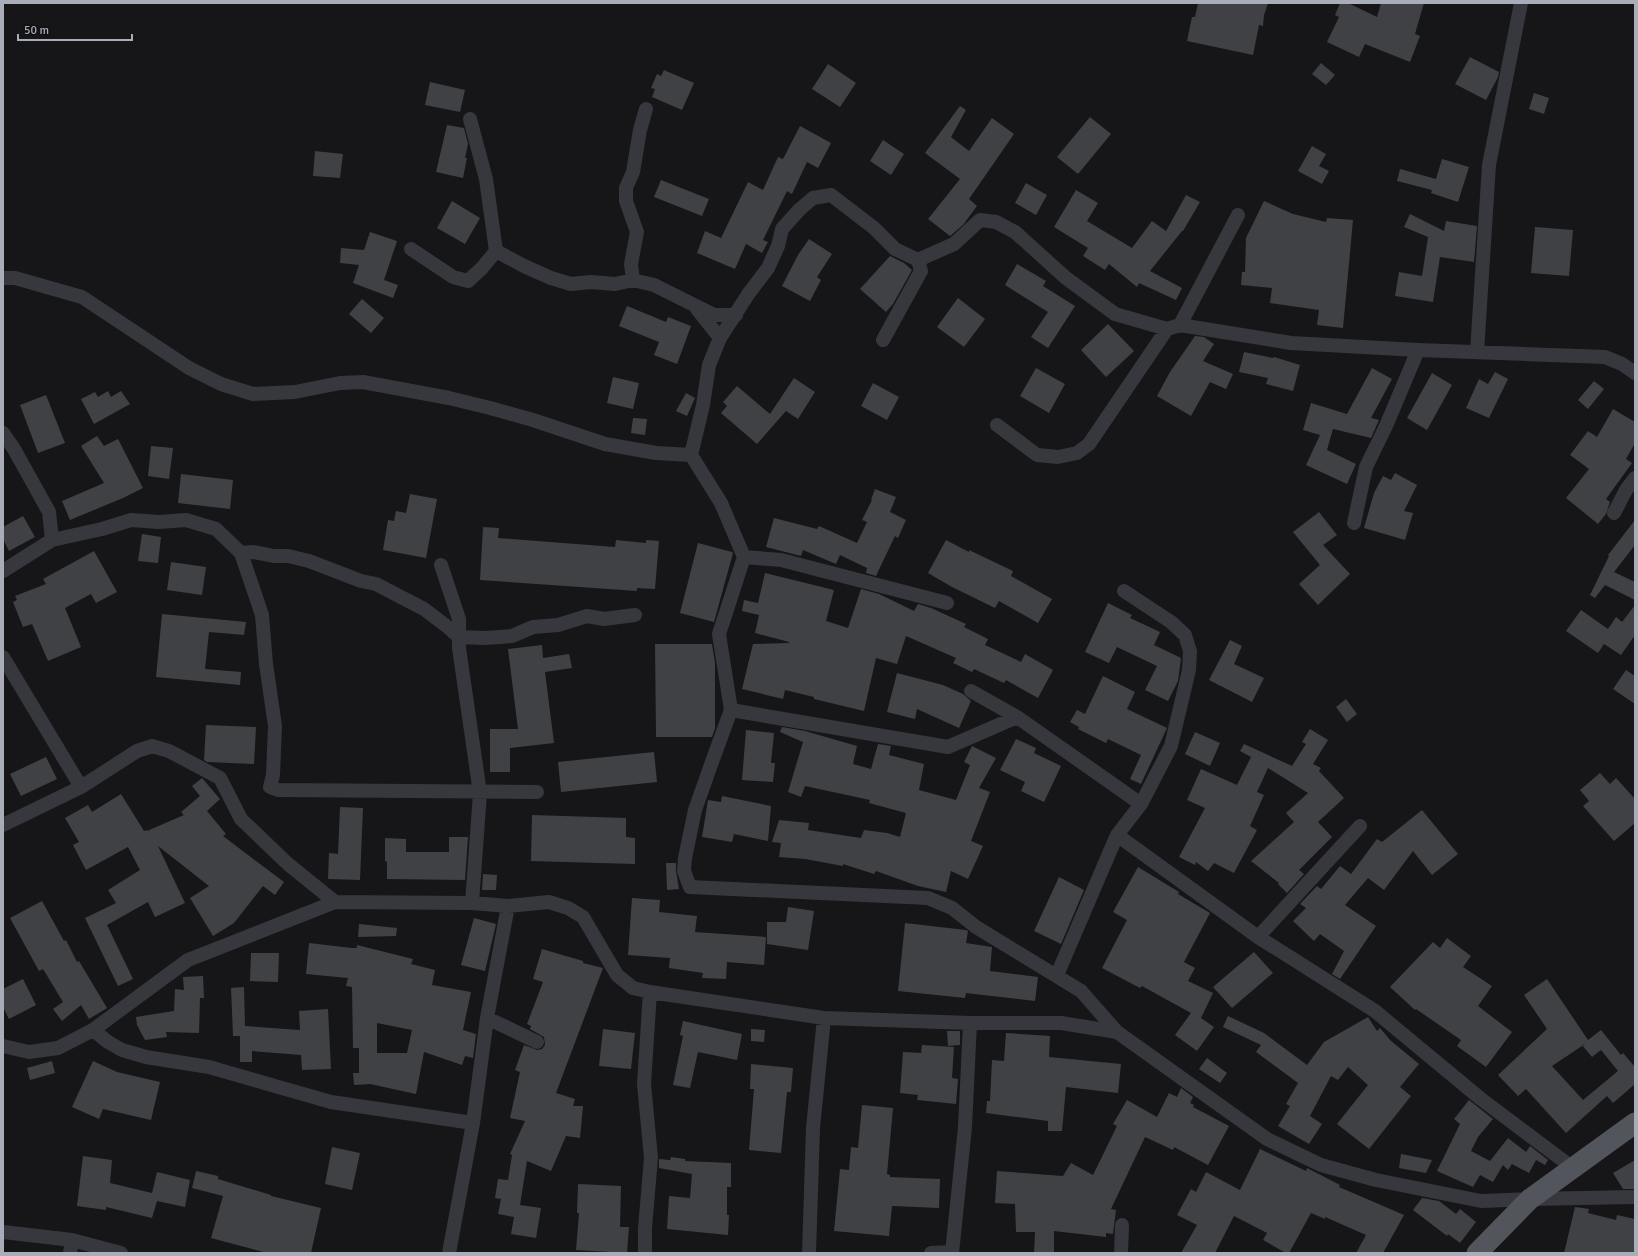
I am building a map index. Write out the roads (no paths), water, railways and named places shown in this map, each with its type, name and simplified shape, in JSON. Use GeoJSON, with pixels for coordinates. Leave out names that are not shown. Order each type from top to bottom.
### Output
{"type":"FeatureCollection","features":[{"type":"Feature","properties":{"kind":"main road"},"geometry":{"type":"LineString","coordinates":[[1477,1253],[1530,1198],[1635,1123]]}},
{"type":"Feature","properties":{"kind":"street"},"geometry":{"type":"LineString","coordinates":[[1477,352],[1489,165],[1521,3]]}},
{"type":"Feature","properties":{"kind":"street"},"geometry":{"type":"LineString","coordinates":[[633,280],[631,264],[637,232],[626,201],[626,188],[633,172],[640,130],[646,109]]}},
{"type":"Feature","properties":{"kind":"street"},"geometry":{"type":"LineString","coordinates":[[411,249],[453,277],[468,281],[482,268],[496,251],[486,179],[470,119]]}},
{"type":"Feature","properties":{"kind":"street"},"geometry":{"type":"LineString","coordinates":[[883,340],[921,271],[918,260],[895,249],[874,228],[831,196],[813,198],[799,210],[782,229],[778,246],[768,268],[749,293],[720,338],[709,365],[703,406],[691,455],[721,503],[744,557],[719,634],[731,710],[713,758],[694,817],[684,864],[684,871],[690,888],[928,898],[952,908],[976,927],[1081,991],[1117,1032],[1267,1140],[1321,1165],[1376,1180],[1481,1201],[1530,1198],[1635,1197]]}},
{"type":"Feature","properties":{"kind":"street"},"geometry":{"type":"LineString","coordinates":[[997,425],[1037,455],[1058,457],[1077,453],[1089,444],[1173,327],[1238,215]]}},
{"type":"Feature","properties":{"kind":"street"},"geometry":{"type":"LineString","coordinates":[[918,260],[954,244],[980,220],[996,222],[1015,232],[1066,278],[1114,314],[1173,327],[1291,343],[1418,350],[1604,357],[1622,364],[1635,373]]}},
{"type":"Feature","properties":{"kind":"street"},"geometry":{"type":"LineString","coordinates":[[496,251],[551,278],[571,284],[591,282],[615,284],[633,280],[654,285],[695,307],[714,315],[736,314]]}},
{"type":"Feature","properties":{"kind":"street"},"geometry":{"type":"LineString","coordinates":[[3,278],[15,278],[82,297],[189,368],[221,384],[253,394],[295,392],[340,383],[363,382],[449,398],[490,408],[533,420],[606,444],[656,453],[691,455]]}},
{"type":"Feature","properties":{"kind":"street"},"geometry":{"type":"LineString","coordinates":[[695,307],[720,338]]}},
{"type":"Feature","properties":{"kind":"street"},"geometry":{"type":"LineString","coordinates":[[1354,523],[1366,467],[1386,426],[1418,350]]}},
{"type":"Feature","properties":{"kind":"street"},"geometry":{"type":"LineString","coordinates":[[3,433],[14,449],[49,512],[52,540]]}},
{"type":"Feature","properties":{"kind":"street"},"geometry":{"type":"LineString","coordinates":[[1614,513],[1626,490],[1635,478]]}},
{"type":"Feature","properties":{"kind":"street"},"geometry":{"type":"LineString","coordinates":[[3,571],[52,540],[102,529],[131,520],[158,522],[186,520],[216,529],[241,553],[262,615],[266,664],[275,726],[273,775],[270,787],[278,790],[537,792]]}},
{"type":"Feature","properties":{"kind":"street"},"geometry":{"type":"LineString","coordinates":[[241,553],[254,552],[274,556],[288,556],[309,561],[361,581],[376,584],[400,598],[424,609],[459,637],[485,638],[512,636],[533,627],[558,625],[587,616],[604,619],[635,615]]}},
{"type":"Feature","properties":{"kind":"street"},"geometry":{"type":"LineString","coordinates":[[744,557],[780,560],[947,603]]}},
{"type":"Feature","properties":{"kind":"street"},"geometry":{"type":"LineString","coordinates":[[441,565],[459,620],[458,648],[480,792],[472,903]]}},
{"type":"Feature","properties":{"kind":"street"},"geometry":{"type":"LineString","coordinates":[[1057,975],[1117,835],[1141,804],[1171,746],[1189,670],[1190,651],[1186,635],[1171,622],[1124,591]]}},
{"type":"Feature","properties":{"kind":"street"},"geometry":{"type":"LineString","coordinates":[[3,657],[80,787]]}},
{"type":"Feature","properties":{"kind":"street"},"geometry":{"type":"LineString","coordinates":[[971,691],[1017,717],[1141,804]]}},
{"type":"Feature","properties":{"kind":"street"},"geometry":{"type":"LineString","coordinates":[[731,710],[948,747],[1017,717]]}},
{"type":"Feature","properties":{"kind":"street"},"geometry":{"type":"LineString","coordinates":[[3,826],[80,787],[137,752],[152,746],[169,751],[220,778],[241,818],[288,864],[335,902]]}},
{"type":"Feature","properties":{"kind":"street"},"geometry":{"type":"LineString","coordinates":[[1258,937],[1360,826]]}},
{"type":"Feature","properties":{"kind":"street"},"geometry":{"type":"LineString","coordinates":[[1117,835],[1258,937],[1375,1011],[1481,1099],[1574,1168]]}},
{"type":"Feature","properties":{"kind":"street"},"geometry":{"type":"LineString","coordinates":[[3,1046],[29,1052],[58,1048],[93,1030],[188,960],[335,902],[472,903],[508,906],[549,902],[568,908],[583,917],[617,975],[633,988],[650,992],[824,1018],[970,1023],[1061,1024],[1117,1032]]}},
{"type":"Feature","properties":{"kind":"street"},"geometry":{"type":"LineString","coordinates":[[449,1253],[473,1123],[487,1018],[508,906]]}},
{"type":"Feature","properties":{"kind":"street"},"geometry":{"type":"LineString","coordinates":[[645,1253],[645,1228],[651,1158],[644,1084],[650,992]]}},
{"type":"Feature","properties":{"kind":"street"},"geometry":{"type":"LineString","coordinates":[[487,1018],[537,1042]]}},
{"type":"Feature","properties":{"kind":"street"},"geometry":{"type":"LineString","coordinates":[[809,1253],[813,1128],[824,1018]]}},
{"type":"Feature","properties":{"kind":"street"},"geometry":{"type":"LineString","coordinates":[[931,1253],[952,1252],[965,1126],[970,1023]]}},
{"type":"Feature","properties":{"kind":"street"},"geometry":{"type":"LineString","coordinates":[[93,1030],[108,1042],[122,1050],[146,1057],[209,1067],[331,1102],[473,1123]]}},
{"type":"Feature","properties":{"kind":"street"},"geometry":{"type":"LineString","coordinates":[[1121,1253],[1122,1225]]}},
{"type":"Feature","properties":{"kind":"street"},"geometry":{"type":"LineString","coordinates":[[3,1232],[71,1247],[121,1253]]}}]}
